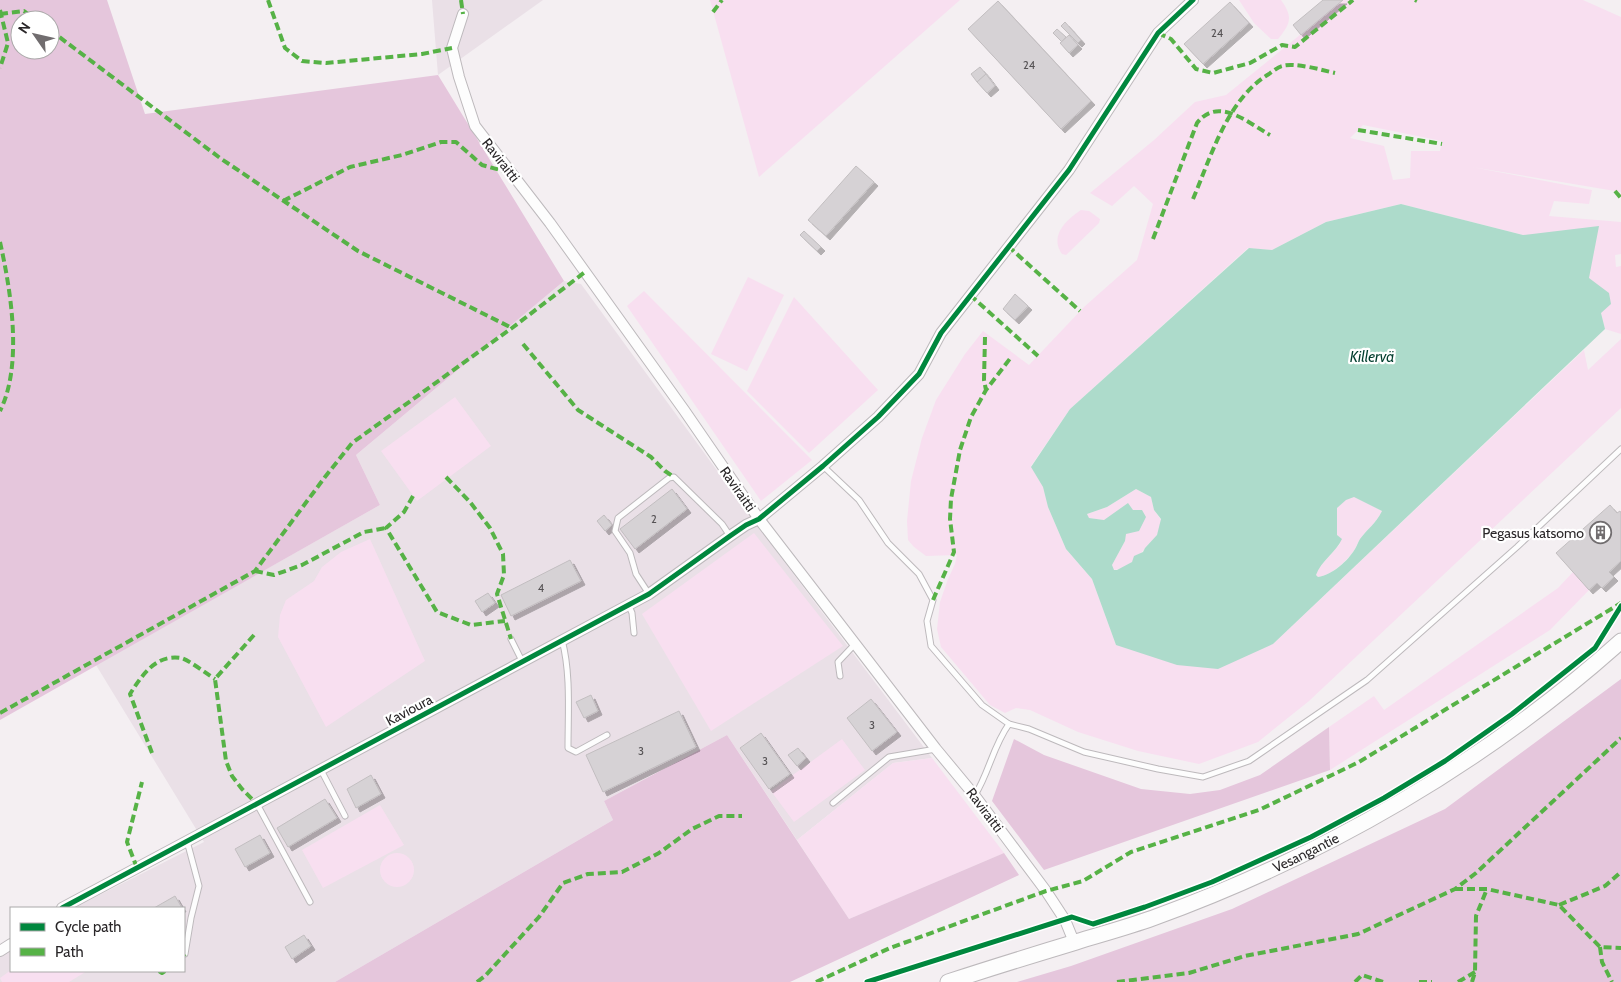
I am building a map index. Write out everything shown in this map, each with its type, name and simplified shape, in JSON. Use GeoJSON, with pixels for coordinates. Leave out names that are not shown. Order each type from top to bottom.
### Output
{"type":"FeatureCollection","features":[{"type":"Feature","properties":{"kind":"street","name":"Kavioura"},"geometry":{"type":"LineString","coordinates":[[64,907],[629,606],[649,594],[746,525],[759,519],[878,417],[919,374],[941,333],[1069,170],[1158,33],[1193,0]]}},
{"type":"Feature","properties":{"kind":"street","name":"Raviraitti"},"geometry":{"type":"LineString","coordinates":[[463,14],[452,48],[475,126],[550,223],[684,410],[759,519],[936,749],[975,796],[1065,920],[1074,942]]}},
{"type":"Feature","properties":{"kind":"street","name":"Vesangantie"},"geometry":{"type":"LineString","coordinates":[[948,982],[1152,919],[1215,894],[1317,848],[1392,807],[1451,771],[1519,725],[1589,670],[1621,641]]}},
{"type":"Feature","properties":{"kind":"lane"},"geometry":{"type":"LineString","coordinates":[[823,466],[859,500],[888,543],[919,574],[933,600],[927,621],[931,646],[982,705],[1008,724],[1028,729],[1084,752],[1158,770],[1203,777],[1249,761],[1367,680],[1517,547],[1621,449]]}},
{"type":"Feature","properties":{"kind":"lane"},"geometry":{"type":"LineString","coordinates":[[649,594],[636,574],[630,553],[615,530],[618,518],[669,478],[674,477],[722,524],[730,536]]}},
{"type":"Feature","properties":{"kind":"lane"},"geometry":{"type":"LineString","coordinates":[[629,606],[634,633]]}},
{"type":"Feature","properties":{"kind":"lane"},"geometry":{"type":"LineString","coordinates":[[511,639],[523,662]]}},
{"type":"Feature","properties":{"kind":"lane"},"geometry":{"type":"LineString","coordinates":[[562,640],[565,652],[567,687],[568,748],[576,752],[607,735]]}},
{"type":"Feature","properties":{"kind":"lane"},"geometry":{"type":"LineString","coordinates":[[840,676],[838,662],[855,644]]}},
{"type":"Feature","properties":{"kind":"lane"},"geometry":{"type":"LineString","coordinates":[[975,796],[981,786],[1001,734],[1008,724]]}},
{"type":"Feature","properties":{"kind":"lane"},"geometry":{"type":"LineString","coordinates":[[833,803],[889,757],[936,749]]}},
{"type":"Feature","properties":{"kind":"lane"},"geometry":{"type":"LineString","coordinates":[[321,770],[345,816]]}},
{"type":"Feature","properties":{"kind":"lane"},"geometry":{"type":"LineString","coordinates":[[256,803],[310,902]]}},
{"type":"Feature","properties":{"kind":"lane"},"geometry":{"type":"LineString","coordinates":[[185,954],[199,886],[187,841]]}},
{"type":"Feature","properties":{"kind":"shaded area"},"geometry":{"type":"Polygon","coordinates":[[[0,0],[107,0],[145,114],[438,75],[564,281],[356,455],[380,505],[0,720],[0,0]]]}},
{"type":"Feature","properties":{"kind":"shaded area"},"geometry":{"type":"Polygon","coordinates":[[[432,0],[543,0],[438,75],[432,0]]]}},
{"type":"Feature","properties":{"kind":"shaded area"},"geometry":{"type":"Polygon","coordinates":[[[710,0],[960,0],[759,177],[710,0]]]}},
{"type":"Feature","properties":{"kind":"shaded area"},"geometry":{"type":"Polygon","coordinates":[[[1239,0],[1281,0],[1289,16],[1286,29],[1278,39],[1271,39],[1254,23],[1239,0]]]}},
{"type":"Feature","properties":{"kind":"shaded area"},"geometry":{"type":"Polygon","coordinates":[[[1343,0],[1583,0],[1621,17],[1621,192],[1472,167],[1592,190],[1589,204],[1554,201],[1549,216],[1621,222],[1621,254],[1615,255],[1616,267],[1621,266],[1621,334],[1605,329],[1601,313],[1523,235],[1401,204],[1326,222],[1272,250],[1248,248],[1070,409],[1031,466],[1043,487],[1048,507],[1066,549],[1092,579],[1116,645],[1273,644],[1584,350],[1588,370],[1621,339],[1621,408],[1309,701],[1258,742],[1199,764],[1138,751],[1078,732],[1030,710],[1016,708],[1005,713],[990,705],[941,647],[937,629],[940,602],[957,555],[926,556],[908,540],[907,521],[911,481],[922,438],[936,400],[965,354],[983,331],[1029,365],[1084,307],[1137,260],[1153,204],[1134,186],[1112,206],[1090,193],[1154,140],[1195,102],[1226,95],[1343,0]],[[1363,125],[1350,138],[1384,146],[1393,180],[1410,178],[1411,151],[1440,151],[1442,141],[1363,125]]]}},
{"type":"Feature","properties":{"kind":"shaded area"},"geometry":{"type":"Polygon","coordinates":[[[1081,210],[1089,211],[1100,219],[1099,223],[1066,255],[1062,254],[1058,247],[1058,235],[1065,224],[1081,210]]]}},
{"type":"Feature","properties":{"kind":"shaded area"},"geometry":{"type":"Polygon","coordinates":[[[748,277],[784,295],[747,371],[711,354],[748,277]]]}},
{"type":"Feature","properties":{"kind":"shaded area"},"geometry":{"type":"Polygon","coordinates":[[[564,281],[581,284],[767,539],[932,758],[893,763],[797,840],[727,735],[604,801],[613,820],[335,982],[0,982],[0,956],[10,949],[10,972],[185,972],[185,907],[76,907],[204,842],[96,665],[380,505],[356,455],[564,281]]]}},
{"type":"Feature","properties":{"kind":"shaded area"},"geometry":{"type":"Polygon","coordinates":[[[644,291],[812,460],[761,501],[627,306],[644,291]]]}},
{"type":"Feature","properties":{"kind":"shaded area"},"geometry":{"type":"Polygon","coordinates":[[[794,297],[878,390],[809,453],[747,391],[794,297]]]}},
{"type":"Feature","properties":{"kind":"shaded area"},"geometry":{"type":"Polygon","coordinates":[[[455,397],[491,446],[417,501],[381,451],[455,397]]]}},
{"type":"Feature","properties":{"kind":"shaded area"},"geometry":{"type":"Polygon","coordinates":[[[1136,489],[1151,497],[1154,510],[1161,520],[1158,532],[1132,562],[1113,570],[1112,565],[1125,541],[1104,520],[1088,518],[1087,514],[1107,507],[1136,489]]]}},
{"type":"Feature","properties":{"kind":"shaded area"},"geometry":{"type":"Polygon","coordinates":[[[1354,496],[1382,511],[1346,560],[1338,568],[1318,577],[1316,575],[1319,568],[1340,544],[1337,535],[1337,508],[1346,499],[1354,496]]]}},
{"type":"Feature","properties":{"kind":"shaded area"},"geometry":{"type":"Polygon","coordinates":[[[754,533],[843,646],[711,731],[642,614],[754,533]]]}},
{"type":"Feature","properties":{"kind":"shaded area"},"geometry":{"type":"Polygon","coordinates":[[[370,539],[425,661],[326,727],[278,637],[280,615],[286,600],[314,581],[322,567],[341,552],[370,539]]]}},
{"type":"Feature","properties":{"kind":"shaded area"},"geometry":{"type":"Polygon","coordinates":[[[1573,572],[1589,590],[1550,630],[1330,770],[1329,727],[1374,696],[1384,710],[1558,588],[1573,572]]]}},
{"type":"Feature","properties":{"kind":"shaded area"},"geometry":{"type":"Polygon","coordinates":[[[1621,679],[1621,982],[1017,982],[1071,966],[1232,909],[1445,809],[1621,679]]]}},
{"type":"Feature","properties":{"kind":"shaded area"},"geometry":{"type":"Polygon","coordinates":[[[1329,727],[1330,770],[1044,870],[992,801],[1014,739],[1044,755],[1141,789],[1190,794],[1220,790],[1260,775],[1329,727]]]}},
{"type":"Feature","properties":{"kind":"shaded area"},"geometry":{"type":"Polygon","coordinates":[[[727,735],[849,919],[1004,853],[1019,875],[790,982],[335,982],[613,820],[604,801],[727,735]]]}},
{"type":"Feature","properties":{"kind":"shaded area"},"geometry":{"type":"Polygon","coordinates":[[[842,739],[865,770],[794,822],[771,791],[842,739]]]}},
{"type":"Feature","properties":{"kind":"shaded area"},"geometry":{"type":"Polygon","coordinates":[[[932,758],[1004,853],[849,919],[797,840],[893,763],[932,758]]]}},
{"type":"Feature","properties":{"kind":"shaded area"},"geometry":{"type":"Polygon","coordinates":[[[380,805],[404,845],[323,888],[302,850],[380,805]]]}},
{"type":"Feature","properties":{"kind":"shaded area"},"geometry":{"type":"Polygon","coordinates":[[[397,853],[409,858],[414,870],[409,882],[397,887],[385,882],[380,870],[385,858],[397,853]]]}},
{"type":"Feature","properties":{"kind":"shaded area"},"geometry":{"type":"Polygon","coordinates":[[[10,971],[85,972],[69,982],[2,982],[0,978],[10,971]]]}},
{"type":"Feature","properties":{"kind":"water","name":"Killervä"},"geometry":{"type":"Polygon","coordinates":[[[1401,204],[1523,235],[1599,226],[1589,278],[1609,293],[1611,304],[1601,313],[1605,329],[1273,644],[1218,669],[1177,665],[1116,645],[1092,579],[1066,549],[1048,507],[1043,487],[1031,467],[1070,409],[1249,248],[1272,250],[1326,222],[1401,204]],[[1136,489],[1107,507],[1087,514],[1089,518],[1104,520],[1128,503],[1133,510],[1142,510],[1146,517],[1139,531],[1126,534],[1125,541],[1112,565],[1114,570],[1132,562],[1134,556],[1143,552],[1157,535],[1161,519],[1154,510],[1151,497],[1136,489]],[[1354,497],[1346,500],[1337,508],[1337,535],[1342,539],[1318,570],[1316,575],[1318,577],[1339,567],[1348,558],[1382,511],[1354,497]]]}},
{"type":"Feature","properties":{"kind":"building"},"geometry":{"type":"Polygon","coordinates":[[[1323,0],[1343,0],[1301,35],[1293,25],[1323,0]]]}},
{"type":"Feature","properties":{"kind":"building"},"geometry":{"type":"Polygon","coordinates":[[[998,1],[1091,101],[1061,129],[968,29],[998,1]]]}},
{"type":"Feature","properties":{"kind":"building"},"geometry":{"type":"Polygon","coordinates":[[[1230,2],[1249,23],[1203,64],[1184,44],[1230,2]]]}},
{"type":"Feature","properties":{"kind":"building"},"geometry":{"type":"Polygon","coordinates":[[[1065,22],[1081,40],[1078,43],[1061,26],[1065,22]]]}},
{"type":"Feature","properties":{"kind":"building"},"geometry":{"type":"Polygon","coordinates":[[[1057,29],[1066,37],[1062,42],[1053,33],[1057,29]]]}},
{"type":"Feature","properties":{"kind":"building"},"geometry":{"type":"Polygon","coordinates":[[[1069,35],[1078,45],[1069,53],[1060,43],[1069,35]]]}},
{"type":"Feature","properties":{"kind":"building"},"geometry":{"type":"Polygon","coordinates":[[[980,67],[986,74],[977,82],[971,74],[980,67]]]}},
{"type":"Feature","properties":{"kind":"building"},"geometry":{"type":"Polygon","coordinates":[[[986,74],[995,86],[987,93],[977,82],[986,74]]]}},
{"type":"Feature","properties":{"kind":"building"},"geometry":{"type":"Polygon","coordinates":[[[856,166],[874,182],[826,236],[808,220],[856,166]]]}},
{"type":"Feature","properties":{"kind":"building"},"geometry":{"type":"Polygon","coordinates":[[[804,231],[821,247],[817,251],[800,235],[804,231]]]}},
{"type":"Feature","properties":{"kind":"building"},"geometry":{"type":"Polygon","coordinates":[[[1015,294],[1028,306],[1015,320],[1003,309],[1015,294]]]}},
{"type":"Feature","properties":{"kind":"building"},"geometry":{"type":"Polygon","coordinates":[[[672,489],[687,509],[635,549],[620,529],[672,489]]]}},
{"type":"Feature","properties":{"kind":"building","name":"Pegasus katsomo"},"geometry":{"type":"Polygon","coordinates":[[[1610,505],[1617,513],[1620,511],[1621,513],[1621,561],[1609,572],[1614,577],[1602,588],[1597,583],[1589,590],[1556,553],[1610,505]]]}},
{"type":"Feature","properties":{"kind":"building"},"geometry":{"type":"Polygon","coordinates":[[[604,515],[612,525],[605,531],[597,521],[604,515]]]}},
{"type":"Feature","properties":{"kind":"building"},"geometry":{"type":"Polygon","coordinates":[[[570,560],[581,581],[511,616],[501,595],[570,560]]]}},
{"type":"Feature","properties":{"kind":"building"},"geometry":{"type":"Polygon","coordinates":[[[488,593],[495,603],[482,612],[475,601],[488,593]]]}},
{"type":"Feature","properties":{"kind":"building"},"geometry":{"type":"Polygon","coordinates":[[[591,695],[598,711],[584,718],[576,702],[591,695]]]}},
{"type":"Feature","properties":{"kind":"building"},"geometry":{"type":"Polygon","coordinates":[[[871,699],[897,732],[872,751],[847,718],[871,699]]]}},
{"type":"Feature","properties":{"kind":"building"},"geometry":{"type":"Polygon","coordinates":[[[679,711],[696,747],[603,792],[586,755],[679,711]]]}},
{"type":"Feature","properties":{"kind":"building"},"geometry":{"type":"Polygon","coordinates":[[[761,733],[790,774],[769,789],[740,748],[761,733]]]}},
{"type":"Feature","properties":{"kind":"building"},"geometry":{"type":"Polygon","coordinates":[[[798,748],[806,758],[797,766],[788,755],[798,748]]]}},
{"type":"Feature","properties":{"kind":"building"},"geometry":{"type":"Polygon","coordinates":[[[371,775],[381,794],[356,808],[347,789],[371,775]]]}},
{"type":"Feature","properties":{"kind":"building"},"geometry":{"type":"Polygon","coordinates":[[[325,799],[337,818],[288,847],[277,828],[325,799]]]}},
{"type":"Feature","properties":{"kind":"building"},"geometry":{"type":"Polygon","coordinates":[[[260,835],[270,853],[245,867],[235,849],[260,835]]]}},
{"type":"Feature","properties":{"kind":"building"},"geometry":{"type":"Polygon","coordinates":[[[175,896],[181,907],[156,907],[175,896]]]}},
{"type":"Feature","properties":{"kind":"building"},"geometry":{"type":"Polygon","coordinates":[[[304,935],[311,946],[292,959],[285,947],[304,935]]]}},
{"type":"Feature","properties":{"kind":"marked path"},"geometry":{"type":"LineString","coordinates":[[268,0],[285,48],[302,61],[326,63],[422,54],[452,48]]}},
{"type":"Feature","properties":{"kind":"marked path"},"geometry":{"type":"LineString","coordinates":[[461,0],[463,14]]}},
{"type":"Feature","properties":{"kind":"marked path"},"geometry":{"type":"LineString","coordinates":[[713,12],[722,0]]}},
{"type":"Feature","properties":{"kind":"marked path"},"geometry":{"type":"LineString","coordinates":[[1158,33],[1171,39],[1196,69],[1213,73],[1250,63],[1282,45],[1295,47],[1353,0]]}},
{"type":"Feature","properties":{"kind":"marked path"},"geometry":{"type":"LineString","coordinates":[[0,10],[8,43],[0,68]]}},
{"type":"Feature","properties":{"kind":"marked path"},"geometry":{"type":"LineString","coordinates":[[0,14],[10,13]]}},
{"type":"Feature","properties":{"kind":"marked path"},"geometry":{"type":"LineString","coordinates":[[60,38],[220,158],[358,251],[512,328]]}},
{"type":"Feature","properties":{"kind":"marked path"},"geometry":{"type":"LineString","coordinates":[[1193,199],[1231,113],[1254,85],[1277,68],[1287,65],[1335,73]]}},
{"type":"Feature","properties":{"kind":"marked path"},"geometry":{"type":"LineString","coordinates":[[1153,239],[1197,123],[1205,115],[1214,112],[1233,114],[1270,135]]}},
{"type":"Feature","properties":{"kind":"marked path"},"geometry":{"type":"LineString","coordinates":[[1358,130],[1442,144]]}},
{"type":"Feature","properties":{"kind":"marked path"},"geometry":{"type":"LineString","coordinates":[[283,201],[350,167],[402,155],[441,142],[456,142],[482,165],[511,173]]}},
{"type":"Feature","properties":{"kind":"marked path"},"geometry":{"type":"LineString","coordinates":[[1615,191],[1621,198]]}},
{"type":"Feature","properties":{"kind":"marked path"},"geometry":{"type":"LineString","coordinates":[[0,242],[8,283],[13,328],[11,372],[7,393],[0,411]]}},
{"type":"Feature","properties":{"kind":"marked path"},"geometry":{"type":"LineString","coordinates":[[1008,246],[1080,311]]}},
{"type":"Feature","properties":{"kind":"marked path"},"geometry":{"type":"LineString","coordinates":[[0,713],[255,571],[352,443],[512,328],[585,272]]}},
{"type":"Feature","properties":{"kind":"marked path"},"geometry":{"type":"LineString","coordinates":[[970,295],[1038,356]]}},
{"type":"Feature","properties":{"kind":"marked path"},"geometry":{"type":"LineString","coordinates":[[985,337],[984,380],[986,390]]}},
{"type":"Feature","properties":{"kind":"marked path"},"geometry":{"type":"LineString","coordinates":[[523,344],[578,410],[651,457],[674,477]]}},
{"type":"Feature","properties":{"kind":"marked path"},"geometry":{"type":"LineString","coordinates":[[933,600],[954,552],[950,519],[951,499],[960,450],[971,417],[986,390],[1012,356]]}},
{"type":"Feature","properties":{"kind":"marked path"},"geometry":{"type":"LineString","coordinates":[[446,477],[470,502],[490,528],[503,554],[504,575],[497,594],[511,639]]}},
{"type":"Feature","properties":{"kind":"marked path"},"geometry":{"type":"LineString","coordinates":[[413,496],[404,512],[386,528],[437,612],[471,625],[505,621]]}},
{"type":"Feature","properties":{"kind":"marked path"},"geometry":{"type":"LineString","coordinates":[[255,571],[274,575],[302,565],[364,532],[386,528]]}},
{"type":"Feature","properties":{"kind":"marked path"},"geometry":{"type":"LineString","coordinates":[[816,982],[890,948],[1046,891],[1083,881],[1131,852],[1259,810],[1359,762],[1621,603]]}},
{"type":"Feature","properties":{"kind":"marked path"},"geometry":{"type":"LineString","coordinates":[[254,635],[215,679],[226,761],[232,776],[256,803]]}},
{"type":"Feature","properties":{"kind":"marked path"},"geometry":{"type":"LineString","coordinates":[[152,753],[130,694],[145,673],[164,659],[181,658],[215,679]]}},
{"type":"Feature","properties":{"kind":"marked path"},"geometry":{"type":"LineString","coordinates":[[1117,982],[1189,973],[1245,956],[1358,934],[1455,889],[1476,873],[1621,738]]}},
{"type":"Feature","properties":{"kind":"marked path"},"geometry":{"type":"LineString","coordinates":[[137,868],[127,842],[142,782]]}},
{"type":"Feature","properties":{"kind":"marked path"},"geometry":{"type":"LineString","coordinates":[[477,982],[485,976],[539,917],[563,883],[588,874],[622,872],[659,853],[692,829],[719,816],[742,816]]}},
{"type":"Feature","properties":{"kind":"marked path"},"geometry":{"type":"LineString","coordinates":[[1559,905],[1605,886],[1621,872]]}},
{"type":"Feature","properties":{"kind":"marked path"},"geometry":{"type":"LineString","coordinates":[[1455,889],[1487,889],[1559,905],[1600,947],[1621,948]]}},
{"type":"Feature","properties":{"kind":"marked path"},"geometry":{"type":"LineString","coordinates":[[1472,982],[1475,972],[1476,916],[1487,889]]}},
{"type":"Feature","properties":{"kind":"marked path"},"geometry":{"type":"LineString","coordinates":[[1600,947],[1602,962],[1612,982]]}},
{"type":"Feature","properties":{"kind":"marked path"},"geometry":{"type":"LineString","coordinates":[[1458,982],[1475,972]]}},
{"type":"Feature","properties":{"kind":"marked path"},"geometry":{"type":"LineString","coordinates":[[1355,982],[1362,975],[1383,982]]}},
{"type":"Feature","properties":{"kind":"marked path"},"geometry":{"type":"LineString","coordinates":[[1419,982],[1432,982]]}},
{"type":"Feature","properties":{"kind":"cycle path"},"geometry":{"type":"LineString","coordinates":[[64,907],[649,594],[746,525],[759,519],[878,417],[919,374],[941,333],[1069,170],[1158,33],[1193,0]]}},
{"type":"Feature","properties":{"kind":"cycle path"},"geometry":{"type":"LineString","coordinates":[[867,982],[1072,917],[1093,924],[1212,882],[1311,837],[1384,798],[1445,761],[1512,714],[1595,648],[1621,606]]}},
{"type":"Feature","properties":{"kind":"place","name":"Pegasus katsomo"},"geometry":{"type":"Point","coordinates":[1600,533]}}]}
